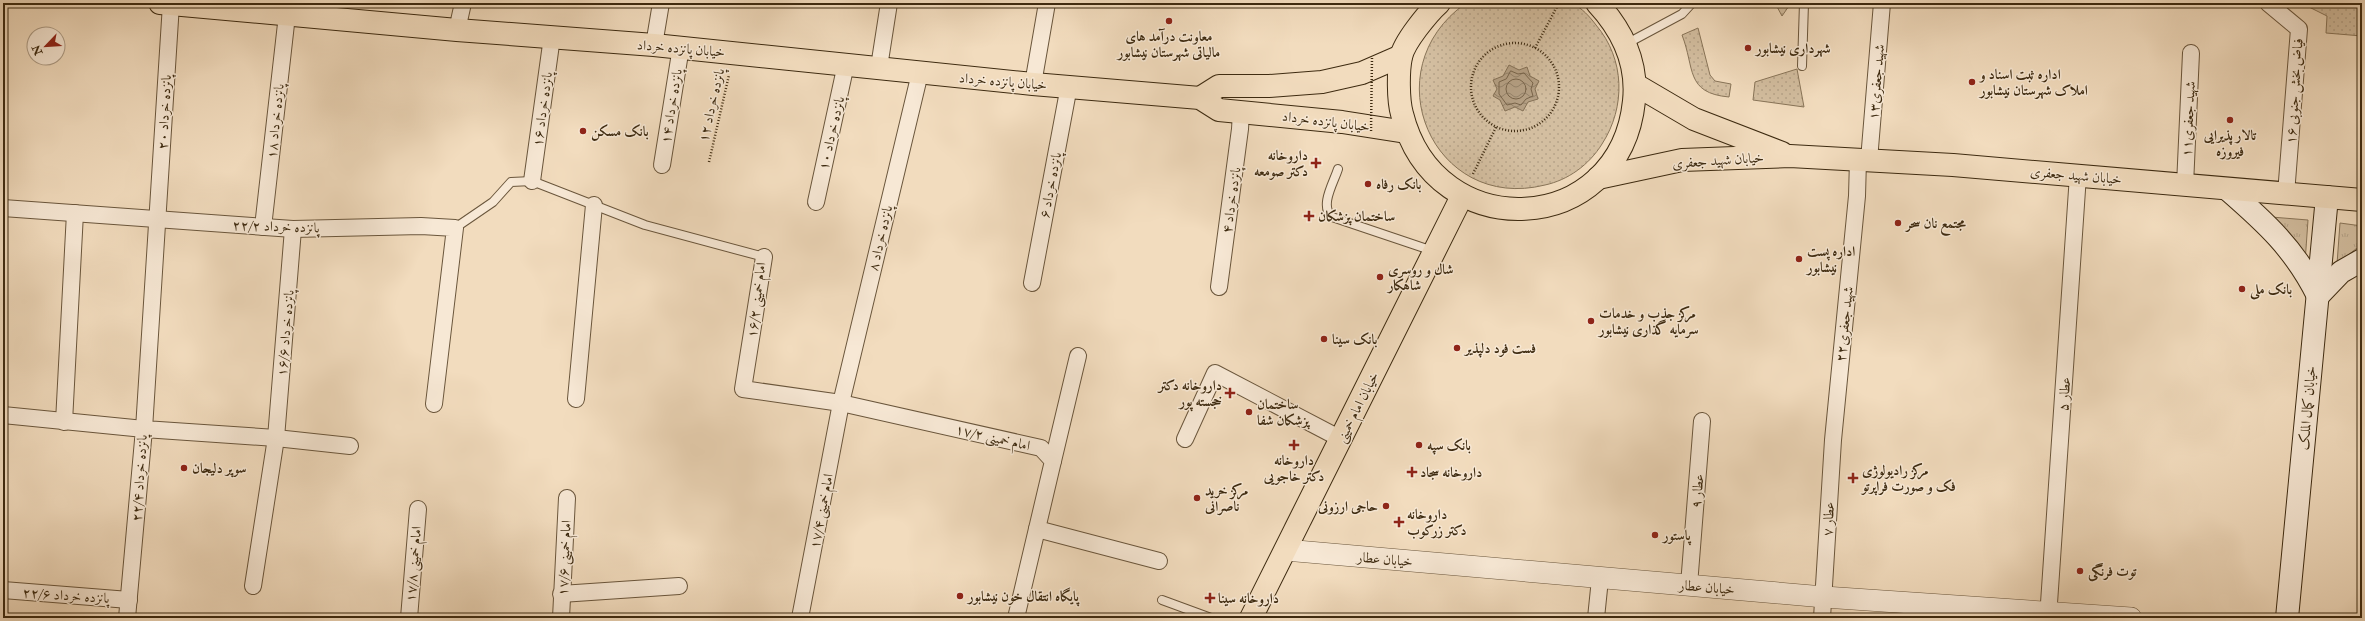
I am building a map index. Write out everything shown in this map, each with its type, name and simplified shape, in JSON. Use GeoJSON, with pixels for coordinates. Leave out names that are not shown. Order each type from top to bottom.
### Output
{"type":"FeatureCollection","features":[{"type":"Feature","properties":{"kind":"main road","name":"خیابان پانزده خرداد"},"geometry":{"type":"LineString","coordinates":[[166,3],[264,8],[287,15],[681,47],[1033,84],[1200,98],[1219,110],[1342,122],[1406,132]]}},
{"type":"Feature","properties":{"kind":"main road"},"geometry":{"type":"LineString","coordinates":[[1439,3],[1426,15],[1401,56],[1400,106],[1406,132],[1420,158],[1438,179],[1462,196],[1490,206],[1518,210],[1547,206],[1574,195],[1598,178],[1619,153],[1632,124],[1636,85],[1634,67],[1626,44],[1614,22],[1597,3]]}},
{"type":"Feature","properties":{"kind":"main road"},"geometry":{"type":"LineString","coordinates":[[1200,98],[1219,86],[1269,86],[1322,82],[1362,73],[1401,56]]}},
{"type":"Feature","properties":{"kind":"main road","name":"خیابان شهید جعفری"},"geometry":{"type":"LineString","coordinates":[[1636,85],[1694,119],[1790,156]]}},
{"type":"Feature","properties":{"kind":"main road","name":"خیابان شهید جعفری"},"geometry":{"type":"LineString","coordinates":[[1598,178],[1682,160],[1790,156],[2078,175],[2362,200]]}},
{"type":"Feature","properties":{"kind":"main road"},"geometry":{"type":"LineString","coordinates":[[2227,189],[2264,221],[2287,245],[2306,272],[2318,296],[2341,272],[2362,260]]}},
{"type":"Feature","properties":{"kind":"main road","name":"خیابان امام خمینی"},"geometry":{"type":"LineString","coordinates":[[1251,618],[1462,196]]}},
{"type":"Feature","properties":{"kind":"main road","name":"خیابان کمال الملک"},"geometry":{"type":"LineString","coordinates":[[2287,618],[2327,197]]}},
{"type":"Feature","properties":{"kind":"street","name":"پانزده خرداد ۲۰"},"geometry":{"type":"LineString","coordinates":[[144,429],[158,219],[166,3]]}},
{"type":"Feature","properties":{"kind":"street"},"geometry":{"type":"LineString","coordinates":[[457,30],[463,3]]}},
{"type":"Feature","properties":{"kind":"street"},"geometry":{"type":"LineString","coordinates":[[654,45],[661,3]]}},
{"type":"Feature","properties":{"kind":"street"},"geometry":{"type":"LineString","coordinates":[[879,67],[889,3]]}},
{"type":"Feature","properties":{"kind":"street"},"geometry":{"type":"LineString","coordinates":[[1033,84],[1047,3]]}},
{"type":"Feature","properties":{"kind":"street","name":"شهید جعفری۱۳"},"geometry":{"type":"LineString","coordinates":[[1864,160],[1882,3]]}},
{"type":"Feature","properties":{"kind":"street","name":"فیاض بخش جنوبی ۱۶"},"geometry":{"type":"LineString","coordinates":[[2268,3],[2299,29],[2286,194]]}},
{"type":"Feature","properties":{"kind":"street","name":"پانزده خرداد ۱۸"},"geometry":{"type":"LineString","coordinates":[[263,227],[287,15]]}},
{"type":"Feature","properties":{"kind":"street","name":"پانزده خرداد ۱۶"},"geometry":{"type":"LineString","coordinates":[[532,181],[552,37]]}},
{"type":"Feature","properties":{"kind":"street","name":"پانزده خرداد ۱۴"},"geometry":{"type":"LineString","coordinates":[[662,165],[681,47]]}},
{"type":"Feature","properties":{"kind":"street","name":"شهید جعفری۱۱"},"geometry":{"type":"LineString","coordinates":[[2185,185],[2191,53]]}},
{"type":"Feature","properties":{"kind":"street","name":"پانزده خرداد ۱۰"},"geometry":{"type":"LineString","coordinates":[[816,202],[846,64]]}},
{"type":"Feature","properties":{"kind":"street","name":"پانزده خرداد ۸"},"geometry":{"type":"LineString","coordinates":[[841,403],[920,72]]}},
{"type":"Feature","properties":{"kind":"street","name":"پانزده خرداد ۶"},"geometry":{"type":"LineString","coordinates":[[1032,283],[1069,86]]}},
{"type":"Feature","properties":{"kind":"street","name":"پانزده خرداد ۴"},"geometry":{"type":"LineString","coordinates":[[1219,288],[1241,112]]}},
{"type":"Feature","properties":{"kind":"street","name":"شهید جعفری۲۲"},"geometry":{"type":"LineString","coordinates":[[1833,440],[1857,196],[1864,160]]}},
{"type":"Feature","properties":{"kind":"street","name":"عطار ۵"},"geometry":{"type":"LineString","coordinates":[[2048,615],[2078,175]]}},
{"type":"Feature","properties":{"kind":"street"},"geometry":{"type":"LineString","coordinates":[[576,399],[594,205]]}},
{"type":"Feature","properties":{"kind":"street","name":"پانزده خرداد ۲۲/۲"},"geometry":{"type":"LineString","coordinates":[[3,208],[293,229],[421,226],[455,228]]}},
{"type":"Feature","properties":{"kind":"street"},"geometry":{"type":"LineString","coordinates":[[64,422],[75,213]]}},
{"type":"Feature","properties":{"kind":"street"},"geometry":{"type":"LineString","coordinates":[[434,404],[455,228]]}},
{"type":"Feature","properties":{"kind":"street","name":"پانزده خرداد ۱۶/۶"},"geometry":{"type":"LineString","coordinates":[[253,586],[276,438],[293,229]]}},
{"type":"Feature","properties":{"kind":"street","name":"امام خمینی ۱۶/۲"},"geometry":{"type":"LineString","coordinates":[[764,257],[743,389],[841,403]]}},
{"type":"Feature","properties":{"kind":"street"},"geometry":{"type":"LineString","coordinates":[[1016,618],[1078,356]]}},
{"type":"Feature","properties":{"kind":"street"},"geometry":{"type":"LineString","coordinates":[[1185,439],[1215,373],[1341,438]]}},
{"type":"Feature","properties":{"kind":"street","name":"امام خمینی ۱۷/۲"},"geometry":{"type":"LineString","coordinates":[[841,403],[1041,448],[1052,462]]}},
{"type":"Feature","properties":{"kind":"street","name":"امام خمینی ۱۷/۴"},"geometry":{"type":"LineString","coordinates":[[800,618],[841,403]]}},
{"type":"Feature","properties":{"kind":"street","name":"پانزده خرداد ۲۲/۴"},"geometry":{"type":"LineString","coordinates":[[3,415],[144,429],[127,618]]}},
{"type":"Feature","properties":{"kind":"street","name":"عطار ۹"},"geometry":{"type":"LineString","coordinates":[[1689,585],[1702,421]]}},
{"type":"Feature","properties":{"kind":"street"},"geometry":{"type":"LineString","coordinates":[[144,429],[276,438],[350,446]]}},
{"type":"Feature","properties":{"kind":"street","name":"عطار ۷"},"geometry":{"type":"LineString","coordinates":[[1822,618],[1833,440]]}},
{"type":"Feature","properties":{"kind":"street","name":"امام خمینی ۱۷/۶"},"geometry":{"type":"LineString","coordinates":[[561,618],[567,498]]}},
{"type":"Feature","properties":{"kind":"street","name":"امام خمینی ۱۷/۸"},"geometry":{"type":"LineString","coordinates":[[408,618],[418,510]]}},
{"type":"Feature","properties":{"kind":"street"},"geometry":{"type":"LineString","coordinates":[[1037,529],[1159,561]]}},
{"type":"Feature","properties":{"kind":"street","name":"خیابان عطار"},"geometry":{"type":"LineString","coordinates":[[1285,550],[1600,579],[2048,615],[2131,618]]}},
{"type":"Feature","properties":{"kind":"street"},"geometry":{"type":"LineString","coordinates":[[1596,618],[1600,579]]}},
{"type":"Feature","properties":{"kind":"street"},"geometry":{"type":"LineString","coordinates":[[561,594],[679,586]]}},
{"type":"Feature","properties":{"kind":"street","name":"پانزده خرداد ۲۲/۶"},"geometry":{"type":"LineString","coordinates":[[3,590],[129,600]]}},
{"type":"Feature","properties":{"kind":"lane"},"geometry":{"type":"LineString","coordinates":[[1626,44],[1682,14],[1692,3]]}},
{"type":"Feature","properties":{"kind":"lane"},"geometry":{"type":"LineString","coordinates":[[1802,66],[1804,3]]}},
{"type":"Feature","properties":{"kind":"lane"},"geometry":{"type":"LineString","coordinates":[[1338,168],[1326,206],[1327,212],[1332,217],[1434,252]]}},
{"type":"Feature","properties":{"kind":"lane"},"geometry":{"type":"LineString","coordinates":[[455,228],[493,202],[511,182],[532,181]]}},
{"type":"Feature","properties":{"kind":"lane","name":"امام خمینی ۱۶/۲"},"geometry":{"type":"LineString","coordinates":[[532,181],[645,225],[764,257]]}},
{"type":"Feature","properties":{"kind":"lane"},"geometry":{"type":"LineString","coordinates":[[1162,600],[1211,618]]}},
{"type":"Feature","properties":{"kind":"path"},"geometry":{"type":"LineString","coordinates":[[1535,48],[1559,3]]}},
{"type":"Feature","properties":{"kind":"path"},"geometry":{"type":"LineString","coordinates":[[1515,43],[1535,48],[1542,52],[1552,63],[1558,76],[1559,90],[1556,104],[1549,117],[1537,126],[1524,131],[1510,131],[1496,128],[1484,119],[1475,107],[1471,92],[1472,77],[1478,64],[1487,52],[1501,45],[1515,43]]}},
{"type":"Feature","properties":{"kind":"path","name":"پانزده خرداد ۱۲"},"geometry":{"type":"LineString","coordinates":[[709,162],[733,53]]}},
{"type":"Feature","properties":{"kind":"path"},"geometry":{"type":"LineString","coordinates":[[1372,57],[1372,130]]}},
{"type":"Feature","properties":{"kind":"path"},"geometry":{"type":"LineString","coordinates":[[1462,196],[1496,128]]}},
{"type":"Feature","properties":{"kind":"green space"},"geometry":{"type":"Polygon","coordinates":[[[1540,2],[1573,4],[1580,8],[1588,16],[1606,38],[1613,53],[1619,83],[1615,115],[1610,130],[1597,152],[1584,165],[1570,175],[1554,183],[1545,185],[1506,188],[1472,178],[1446,157],[1428,130],[1420,97],[1423,64],[1438,31],[1466,3],[1540,2]]]}},
{"type":"Feature","properties":{"kind":"green space"},"geometry":{"type":"Polygon","coordinates":[[[1775,3],[1791,3],[1782,16],[1775,3]]]}},
{"type":"Feature","properties":{"kind":"green space"},"geometry":{"type":"Polygon","coordinates":[[[2301,3],[2362,3],[2362,36],[2326,33],[2327,16],[2301,3]]]}},
{"type":"Feature","properties":{"kind":"green space"},"geometry":{"type":"Polygon","coordinates":[[[1698,28],[1710,75],[1715,81],[1731,84],[1729,97],[1715,95],[1705,90],[1698,84],[1694,77],[1682,35],[1698,28]]]}},
{"type":"Feature","properties":{"kind":"green space"},"geometry":{"type":"Polygon","coordinates":[[[1797,69],[1804,107],[1753,100],[1755,82],[1797,69]]]}},
{"type":"Feature","properties":{"kind":"green space"},"geometry":{"type":"Polygon","coordinates":[[[2271,217],[2308,220],[2305,263],[2271,217]]]}},
{"type":"Feature","properties":{"kind":"green space"},"geometry":{"type":"Polygon","coordinates":[[[2340,223],[2362,226],[2362,244],[2337,264],[2340,223]]]}},
{"type":"Feature","properties":{"kind":"water"},"geometry":{"type":"Polygon","coordinates":[[[1509,65],[1519,70],[1527,67],[1530,76],[1539,81],[1535,89],[1538,99],[1528,102],[1523,111],[1515,107],[1505,111],[1500,100],[1493,96],[1497,89],[1493,80],[1503,76],[1509,65]]]}},
{"type":"Feature","properties":{"kind":"place","name":"معاونت درآمد های مالیاتی شهرستان نیشابور"},"geometry":{"type":"Point","coordinates":[1169,21]}},
{"type":"Feature","properties":{"kind":"place","name":"شهرداری نیشابور"},"geometry":{"type":"Point","coordinates":[1748,48]}},
{"type":"Feature","properties":{"kind":"place","name":"اداره ثبت اسناد و املاک شهرستان نیشابور"},"geometry":{"type":"Point","coordinates":[1972,82]}},
{"type":"Feature","properties":{"kind":"place","name":"تالار پذیرایی فیروزه"},"geometry":{"type":"Point","coordinates":[2230,120]}},
{"type":"Feature","properties":{"kind":"place","name":"بانک مسکن"},"geometry":{"type":"Point","coordinates":[583,131]}},
{"type":"Feature","properties":{"kind":"place","name":"داروخانه دکتر صومعه"},"geometry":{"type":"Point","coordinates":[1316,163]}},
{"type":"Feature","properties":{"kind":"place","name":"بانک رفاه"},"geometry":{"type":"Point","coordinates":[1368,184]}},
{"type":"Feature","properties":{"kind":"place","name":"ساختمان پزشکان"},"geometry":{"type":"Point","coordinates":[1309,216]}},
{"type":"Feature","properties":{"kind":"place","name":"مجتمع نان سحر"},"geometry":{"type":"Point","coordinates":[1898,223]}},
{"type":"Feature","properties":{"kind":"place","name":"اداره پست نیشابور"},"geometry":{"type":"Point","coordinates":[1799,259]}},
{"type":"Feature","properties":{"kind":"place","name":"شال و روسری شاهکار"},"geometry":{"type":"Point","coordinates":[1380,277]}},
{"type":"Feature","properties":{"kind":"place","name":"بانک ملی"},"geometry":{"type":"Point","coordinates":[2242,289]}},
{"type":"Feature","properties":{"kind":"place","name":"مرکز جذب و خدمات سرمایه گذاری نیشابور"},"geometry":{"type":"Point","coordinates":[1591,321]}},
{"type":"Feature","properties":{"kind":"place","name":"بانک سینا"},"geometry":{"type":"Point","coordinates":[1324,339]}},
{"type":"Feature","properties":{"kind":"place","name":"فست فود دلپذیر"},"geometry":{"type":"Point","coordinates":[1457,348]}},
{"type":"Feature","properties":{"kind":"place","name":"داروخانه دکتر خجسته پور"},"geometry":{"type":"Point","coordinates":[1230,393]}},
{"type":"Feature","properties":{"kind":"place","name":"ساختمان پزشکان شفا"},"geometry":{"type":"Point","coordinates":[1249,412]}},
{"type":"Feature","properties":{"kind":"place","name":"داروخانه دکتر خاجویی"},"geometry":{"type":"Point","coordinates":[1294,445]}},
{"type":"Feature","properties":{"kind":"place","name":"بانک سپه"},"geometry":{"type":"Point","coordinates":[1419,445]}},
{"type":"Feature","properties":{"kind":"place","name":"سوپر دلیجان"},"geometry":{"type":"Point","coordinates":[184,468]}},
{"type":"Feature","properties":{"kind":"place","name":"داروخانه سجاد"},"geometry":{"type":"Point","coordinates":[1412,472]}},
{"type":"Feature","properties":{"kind":"place","name":"مرکز رادیولوژی فک و صورت فراپرتو"},"geometry":{"type":"Point","coordinates":[1853,478]}},
{"type":"Feature","properties":{"kind":"place","name":"مرکز خرید ناصرانی"},"geometry":{"type":"Point","coordinates":[1197,498]}},
{"type":"Feature","properties":{"kind":"place","name":"حاجی ارزونی"},"geometry":{"type":"Point","coordinates":[1386,506]}},
{"type":"Feature","properties":{"kind":"place","name":"داروخانه دکتر زرکوب"},"geometry":{"type":"Point","coordinates":[1399,522]}},
{"type":"Feature","properties":{"kind":"place","name":"پاستور"},"geometry":{"type":"Point","coordinates":[1655,535]}},
{"type":"Feature","properties":{"kind":"place","name":"توت فرنگی"},"geometry":{"type":"Point","coordinates":[2080,571]}},
{"type":"Feature","properties":{"kind":"place","name":"پایگاه انتقال خون نیشابور"},"geometry":{"type":"Point","coordinates":[960,596]}},
{"type":"Feature","properties":{"kind":"place","name":"داروخانه سینا"},"geometry":{"type":"Point","coordinates":[1210,598]}}]}
